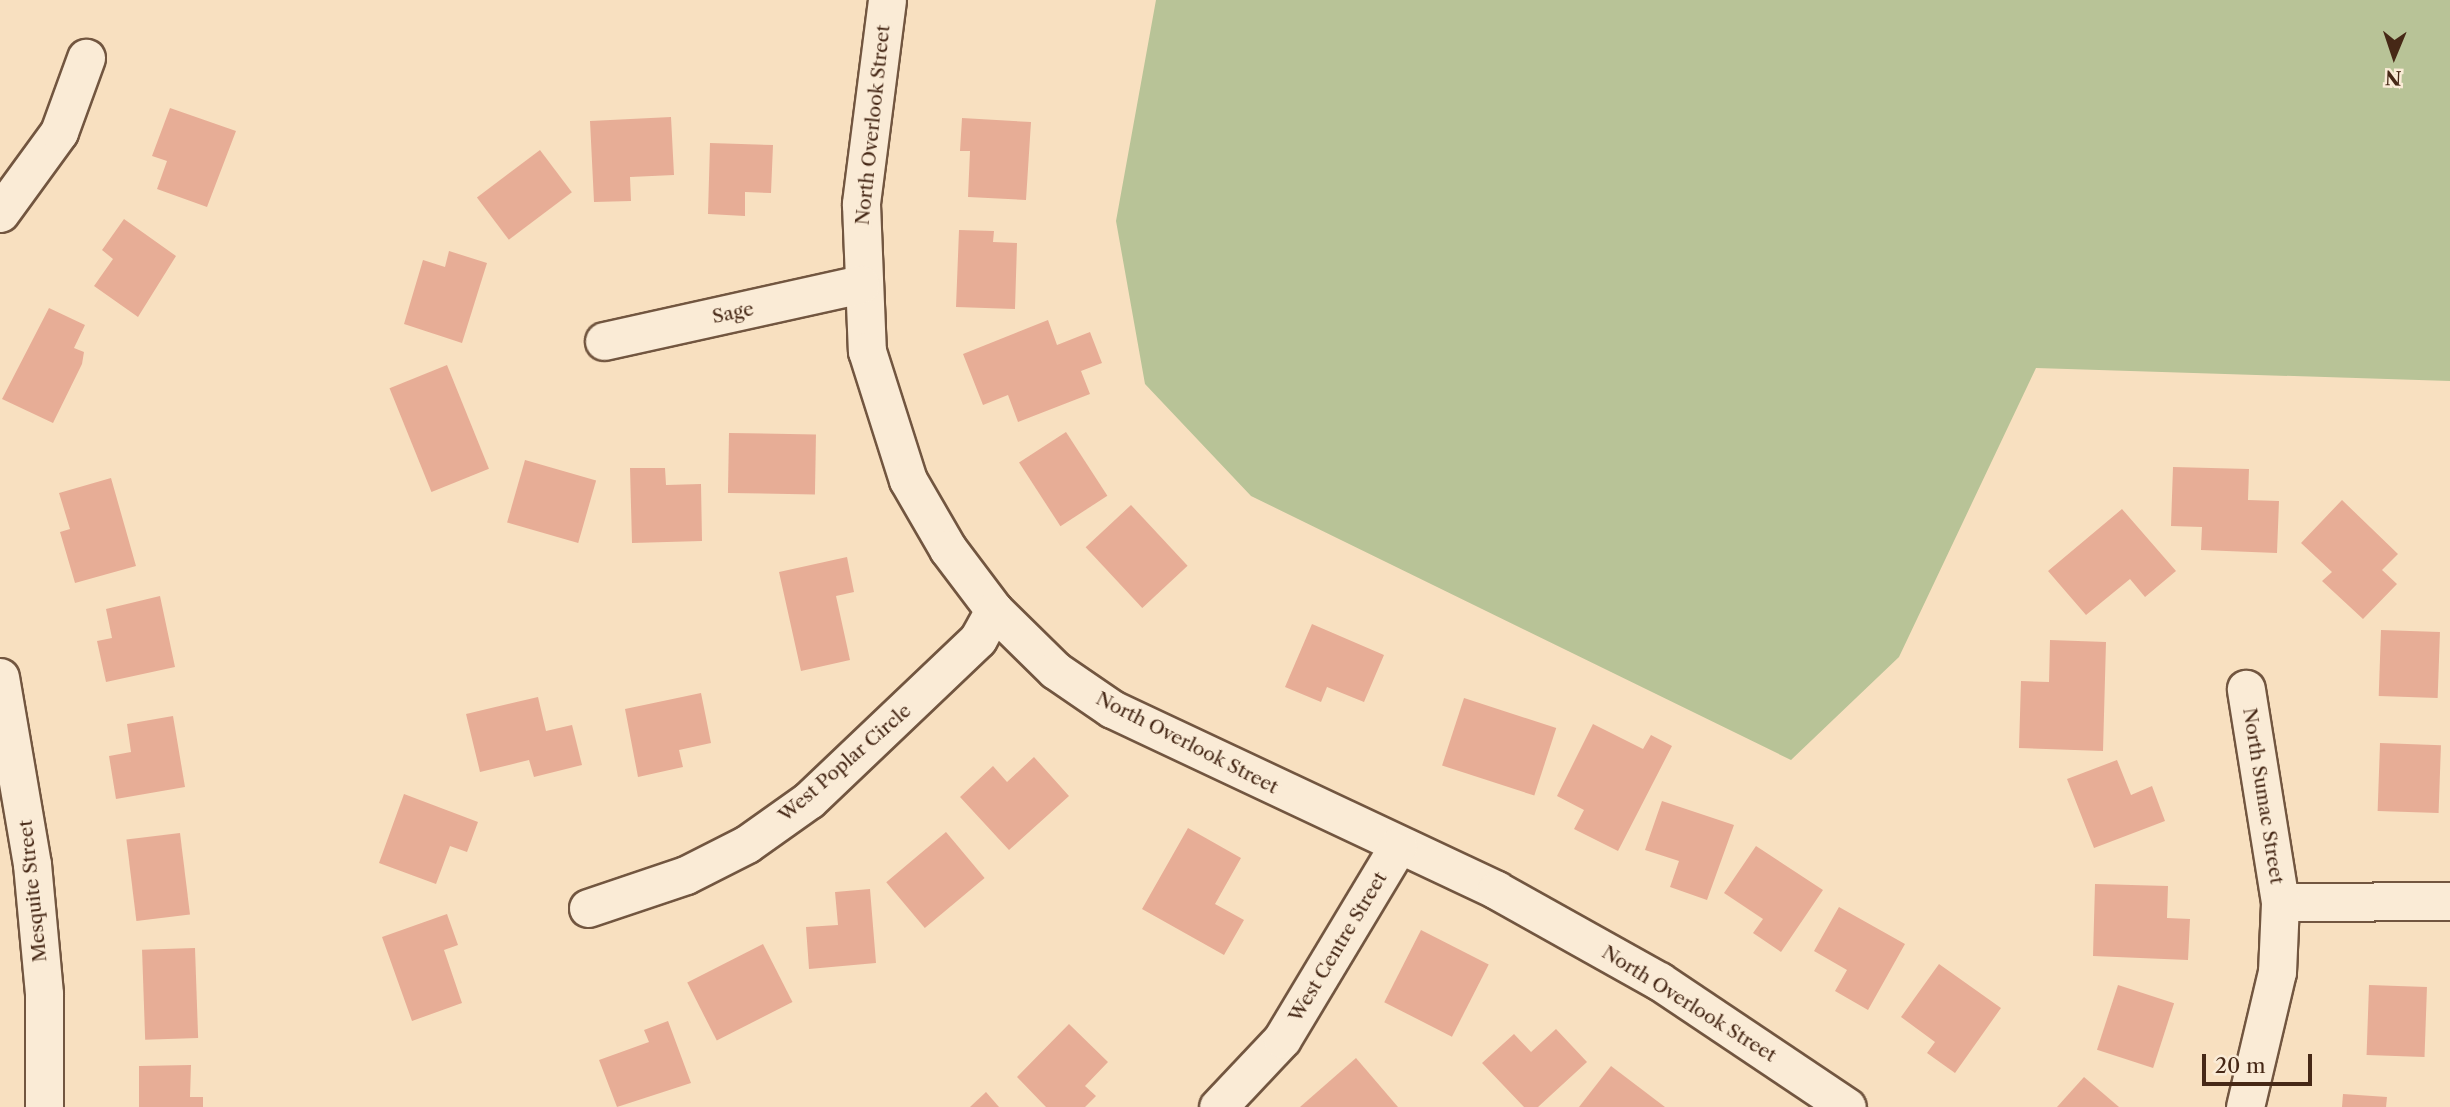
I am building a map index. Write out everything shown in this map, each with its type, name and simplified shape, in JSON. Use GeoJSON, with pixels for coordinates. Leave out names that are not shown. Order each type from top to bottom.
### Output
{"type":"FeatureCollection","features":[{"type":"Feature","properties":{"kind":"street","name":"North Overlook Street"},"geometry":{"type":"LineString","coordinates":[[887,0],[861,204],[861,284],[867,351],[908,480],[948,549],[994,610],[1055,670],[1112,709],[1496,890],[1659,981],[1847,1107]]}},
{"type":"Feature","properties":{"kind":"street"},"geometry":{"type":"LineString","coordinates":[[0,213],[59,132],[86,58]]}},
{"type":"Feature","properties":{"kind":"street","name":"Sage"},"geometry":{"type":"LineString","coordinates":[[604,341],[861,284]]}},
{"type":"Feature","properties":{"kind":"street","name":"West Poplar Circle"},"geometry":{"type":"LineString","coordinates":[[588,908],[686,875],[747,844],[810,800],[950,667],[994,610]]}},
{"type":"Feature","properties":{"kind":"street","name":"Mesquite Street"},"geometry":{"type":"LineString","coordinates":[[0,677],[32,864],[44,994],[44,1107]]}},
{"type":"Feature","properties":{"kind":"street","name":"North Sumac Street"},"geometry":{"type":"LineString","coordinates":[[2245,1107],[2277,972],[2280,902],[2246,689]]}},
{"type":"Feature","properties":{"kind":"street","name":"West Centre Street"},"geometry":{"type":"LineString","coordinates":[[1218,1107],[1282,1040],[1398,846]]}},
{"type":"Feature","properties":{"kind":"street","name":"North Sumac Street"},"geometry":{"type":"LineString","coordinates":[[2280,902],[2450,901]]}},
{"type":"Feature","properties":{"kind":"green space"},"geometry":{"type":"Polygon","coordinates":[[[1156,0],[2450,0],[2450,381],[2036,368],[1899,657],[1791,760],[1251,496],[1145,384],[1116,221],[1156,0]]]}},
{"type":"Feature","properties":{"kind":"building"},"geometry":{"type":"Polygon","coordinates":[[[170,108],[236,131],[207,207],[157,189],[167,161],[152,156],[170,108]]]}},
{"type":"Feature","properties":{"kind":"building"},"geometry":{"type":"Polygon","coordinates":[[[671,117],[674,175],[630,177],[631,201],[594,202],[590,121],[671,117]]]}},
{"type":"Feature","properties":{"kind":"building"},"geometry":{"type":"Polygon","coordinates":[[[962,118],[1031,122],[1026,200],[968,197],[970,151],[960,151],[962,118]]]}},
{"type":"Feature","properties":{"kind":"building"},"geometry":{"type":"Polygon","coordinates":[[[710,143],[773,145],[771,193],[745,192],[745,216],[708,214],[710,143]]]}},
{"type":"Feature","properties":{"kind":"building"},"geometry":{"type":"Polygon","coordinates":[[[540,150],[572,192],[509,240],[477,198],[540,150]]]}},
{"type":"Feature","properties":{"kind":"building"},"geometry":{"type":"Polygon","coordinates":[[[124,219],[176,256],[138,317],[94,286],[113,259],[102,250],[124,219]]]}},
{"type":"Feature","properties":{"kind":"building"},"geometry":{"type":"Polygon","coordinates":[[[959,230],[994,231],[993,242],[1017,243],[1015,309],[956,307],[959,230]]]}},
{"type":"Feature","properties":{"kind":"building"},"geometry":{"type":"Polygon","coordinates":[[[449,251],[487,263],[462,343],[404,324],[423,260],[445,267],[449,251]]]}},
{"type":"Feature","properties":{"kind":"building"},"geometry":{"type":"Polygon","coordinates":[[[49,308],[85,325],[74,348],[84,352],[82,364],[53,423],[2,399],[49,308]]]}},
{"type":"Feature","properties":{"kind":"building"},"geometry":{"type":"Polygon","coordinates":[[[1048,320],[1057,345],[1090,332],[1102,363],[1081,371],[1090,394],[1018,422],[1008,395],[983,405],[963,354],[1048,320]]]}},
{"type":"Feature","properties":{"kind":"building"},"geometry":{"type":"Polygon","coordinates":[[[447,365],[489,469],[431,492],[390,388],[447,365]]]}},
{"type":"Feature","properties":{"kind":"building"},"geometry":{"type":"Polygon","coordinates":[[[1066,432],[1107,496],[1060,526],[1019,462],[1066,432]]]}},
{"type":"Feature","properties":{"kind":"building"},"geometry":{"type":"Polygon","coordinates":[[[729,433],[816,435],[815,495],[728,493],[729,433]]]}},
{"type":"Feature","properties":{"kind":"building"},"geometry":{"type":"Polygon","coordinates":[[[525,460],[596,480],[578,543],[507,522],[525,460]]]}},
{"type":"Feature","properties":{"kind":"building"},"geometry":{"type":"Polygon","coordinates":[[[2173,467],[2249,469],[2248,500],[2279,501],[2277,553],[2201,550],[2202,527],[2171,526],[2173,467]]]}},
{"type":"Feature","properties":{"kind":"building"},"geometry":{"type":"Polygon","coordinates":[[[630,468],[665,468],[666,485],[701,484],[702,541],[632,543],[630,468]]]}},
{"type":"Feature","properties":{"kind":"building"},"geometry":{"type":"Polygon","coordinates":[[[111,478],[136,566],[75,583],[60,532],[70,529],[59,493],[111,478]]]}},
{"type":"Feature","properties":{"kind":"building"},"geometry":{"type":"Polygon","coordinates":[[[2342,500],[2398,554],[2382,570],[2397,584],[2363,619],[2322,581],[2332,572],[2301,543],[2342,500]]]}},
{"type":"Feature","properties":{"kind":"building"},"geometry":{"type":"Polygon","coordinates":[[[1131,505],[1188,566],[1142,608],[1086,547],[1131,505]]]}},
{"type":"Feature","properties":{"kind":"building"},"geometry":{"type":"Polygon","coordinates":[[[2122,509],[2176,571],[2145,597],[2130,579],[2086,615],[2048,571],[2122,509]]]}},
{"type":"Feature","properties":{"kind":"building"},"geometry":{"type":"Polygon","coordinates":[[[847,557],[854,592],[836,596],[850,660],[801,671],[779,572],[847,557]]]}},
{"type":"Feature","properties":{"kind":"building"},"geometry":{"type":"Polygon","coordinates":[[[160,596],[175,667],[106,682],[97,641],[112,638],[106,609],[160,596]]]}},
{"type":"Feature","properties":{"kind":"building"},"geometry":{"type":"Polygon","coordinates":[[[1312,624],[1384,655],[1364,702],[1327,687],[1321,702],[1285,687],[1312,624]]]}},
{"type":"Feature","properties":{"kind":"building"},"geometry":{"type":"Polygon","coordinates":[[[2381,630],[2440,632],[2438,698],[2379,696],[2381,630]]]}},
{"type":"Feature","properties":{"kind":"building"},"geometry":{"type":"Polygon","coordinates":[[[2050,640],[2106,642],[2103,751],[2019,748],[2021,681],[2049,682],[2050,640]]]}},
{"type":"Feature","properties":{"kind":"building"},"geometry":{"type":"Polygon","coordinates":[[[701,693],[711,743],[679,750],[683,767],[638,777],[625,709],[701,693]]]}},
{"type":"Feature","properties":{"kind":"building"},"geometry":{"type":"Polygon","coordinates":[[[538,697],[546,731],[572,725],[582,765],[534,777],[529,760],[480,772],[466,714],[538,697]]]}},
{"type":"Feature","properties":{"kind":"building"},"geometry":{"type":"Polygon","coordinates":[[[1464,698],[1556,728],[1534,795],[1442,766],[1464,698]]]}},
{"type":"Feature","properties":{"kind":"building"},"geometry":{"type":"Polygon","coordinates":[[[173,716],[185,787],[116,799],[109,756],[131,752],[127,724],[173,716]]]}},
{"type":"Feature","properties":{"kind":"building"},"geometry":{"type":"Polygon","coordinates":[[[1593,724],[1643,749],[1651,735],[1672,746],[1618,851],[1574,829],[1584,810],[1557,796],[1593,724]]]}},
{"type":"Feature","properties":{"kind":"building"},"geometry":{"type":"Polygon","coordinates":[[[2380,743],[2441,745],[2439,813],[2378,811],[2380,743]]]}},
{"type":"Feature","properties":{"kind":"building"},"geometry":{"type":"Polygon","coordinates":[[[1034,757],[1069,796],[1009,850],[960,797],[993,766],[1007,782],[1034,757]]]}},
{"type":"Feature","properties":{"kind":"building"},"geometry":{"type":"Polygon","coordinates":[[[2117,760],[2131,795],[2152,786],[2165,821],[2094,848],[2067,779],[2117,760]]]}},
{"type":"Feature","properties":{"kind":"building"},"geometry":{"type":"Polygon","coordinates":[[[404,794],[478,822],[467,852],[450,846],[436,884],[379,863],[404,794]]]}},
{"type":"Feature","properties":{"kind":"building"},"geometry":{"type":"Polygon","coordinates":[[[1662,801],[1734,825],[1707,900],[1670,887],[1679,861],[1645,850],[1662,801]]]}},
{"type":"Feature","properties":{"kind":"building"},"geometry":{"type":"Polygon","coordinates":[[[1188,828],[1241,858],[1215,904],[1244,920],[1224,955],[1142,909],[1188,828]]]}},
{"type":"Feature","properties":{"kind":"building"},"geometry":{"type":"Polygon","coordinates":[[[946,832],[985,878],[925,928],[886,882],[946,832]]]}},
{"type":"Feature","properties":{"kind":"building"},"geometry":{"type":"Polygon","coordinates":[[[180,833],[190,914],[136,921],[126,840],[180,833]]]}},
{"type":"Feature","properties":{"kind":"building"},"geometry":{"type":"Polygon","coordinates":[[[1756,846],[1823,890],[1781,952],[1753,933],[1763,919],[1724,893],[1756,846]]]}},
{"type":"Feature","properties":{"kind":"building"},"geometry":{"type":"Polygon","coordinates":[[[2095,884],[2168,886],[2167,918],[2190,919],[2188,960],[2093,956],[2095,884]]]}},
{"type":"Feature","properties":{"kind":"building"},"geometry":{"type":"Polygon","coordinates":[[[870,889],[876,963],[809,969],[806,927],[838,925],[835,892],[870,889]]]}},
{"type":"Feature","properties":{"kind":"building"},"geometry":{"type":"Polygon","coordinates":[[[1839,907],[1905,944],[1868,1010],[1835,991],[1847,970],[1814,951],[1839,907]]]}},
{"type":"Feature","properties":{"kind":"building"},"geometry":{"type":"Polygon","coordinates":[[[447,914],[458,945],[444,950],[462,1003],[412,1021],[382,937],[447,914]]]}},
{"type":"Feature","properties":{"kind":"building"},"geometry":{"type":"Polygon","coordinates":[[[1421,930],[1489,965],[1452,1037],[1384,1002],[1421,930]]]}},
{"type":"Feature","properties":{"kind":"building"},"geometry":{"type":"Polygon","coordinates":[[[763,944],[793,1002],[717,1041],[687,983],[763,944]]]}},
{"type":"Feature","properties":{"kind":"building"},"geometry":{"type":"Polygon","coordinates":[[[195,948],[198,1038],[145,1040],[142,950],[195,948]]]}},
{"type":"Feature","properties":{"kind":"building"},"geometry":{"type":"Polygon","coordinates":[[[1939,964],[2001,1008],[1955,1073],[1927,1053],[1935,1042],[1901,1017],[1939,964]]]}},
{"type":"Feature","properties":{"kind":"building"},"geometry":{"type":"Polygon","coordinates":[[[2118,985],[2174,1003],[2153,1068],[2097,1050],[2118,985]]]}},
{"type":"Feature","properties":{"kind":"building"},"geometry":{"type":"Polygon","coordinates":[[[2369,985],[2427,987],[2425,1057],[2367,1055],[2369,985]]]}},
{"type":"Feature","properties":{"kind":"building"},"geometry":{"type":"Polygon","coordinates":[[[668,1021],[691,1083],[617,1107],[599,1060],[649,1042],[644,1030],[668,1021]]]}},
{"type":"Feature","properties":{"kind":"building"},"geometry":{"type":"Polygon","coordinates":[[[1069,1024],[1108,1062],[1085,1086],[1096,1096],[1085,1107],[1046,1107],[1017,1077],[1069,1024]]]}},
{"type":"Feature","properties":{"kind":"building"},"geometry":{"type":"Polygon","coordinates":[[[1556,1029],[1587,1062],[1538,1107],[1524,1107],[1482,1063],[1514,1034],[1531,1052],[1556,1029]]]}},
{"type":"Feature","properties":{"kind":"building"},"geometry":{"type":"Polygon","coordinates":[[[1356,1058],[1398,1107],[1300,1107],[1356,1058]]]}},
{"type":"Feature","properties":{"kind":"building"},"geometry":{"type":"Polygon","coordinates":[[[191,1065],[190,1097],[203,1097],[203,1107],[139,1107],[139,1066],[191,1065]]]}},
{"type":"Feature","properties":{"kind":"building"},"geometry":{"type":"Polygon","coordinates":[[[1611,1066],[1665,1107],[1579,1107],[1611,1066]]]}},
{"type":"Feature","properties":{"kind":"building"},"geometry":{"type":"Polygon","coordinates":[[[2084,1077],[2119,1107],[2057,1107],[2084,1077]]]}},
{"type":"Feature","properties":{"kind":"building"},"geometry":{"type":"Polygon","coordinates":[[[986,1092],[999,1107],[970,1107],[986,1092]]]}},
{"type":"Feature","properties":{"kind":"building"},"geometry":{"type":"Polygon","coordinates":[[[2343,1094],[2387,1097],[2386,1107],[2342,1107],[2343,1094]]]}}]}
